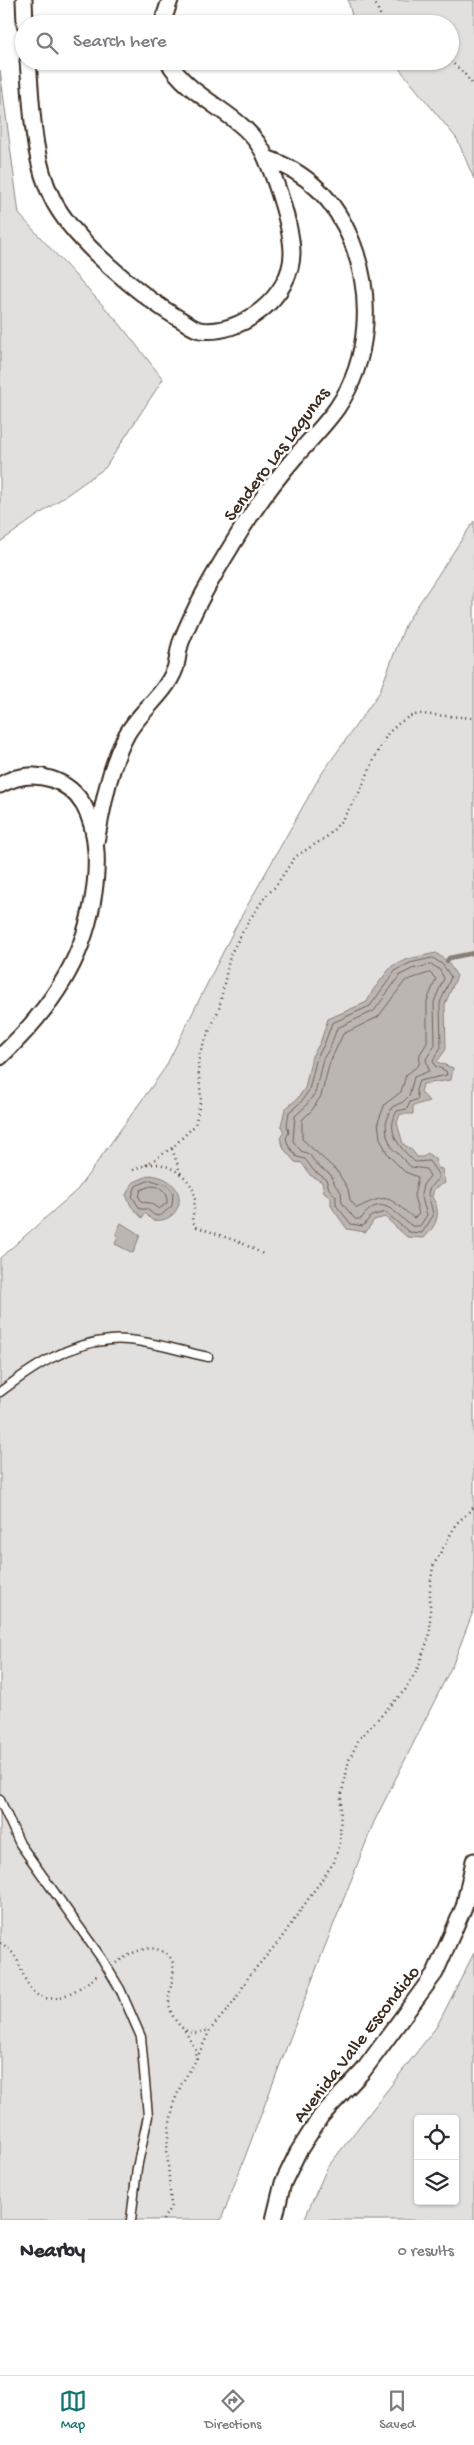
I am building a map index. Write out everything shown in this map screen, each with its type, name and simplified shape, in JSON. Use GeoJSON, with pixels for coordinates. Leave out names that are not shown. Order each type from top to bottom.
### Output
{"type":"FeatureCollection","features":[{"type":"Feature","properties":{"kind":"street"},"geometry":{"type":"LineString","coordinates":[[24,0],[25,15]]}},
{"type":"Feature","properties":{"kind":"street"},"geometry":{"type":"LineString","coordinates":[[165,15],[170,0]]}},
{"type":"Feature","properties":{"kind":"street"},"geometry":{"type":"LineString","coordinates":[[29,70],[40,164],[45,182],[60,212],[79,236],[161,309],[198,330],[226,328],[252,317],[273,298],[286,276],[292,253],[285,217],[266,158],[259,144],[238,124],[180,80],[174,70]]}},
{"type":"Feature","properties":{"kind":"street","name":"Sendero Las Lagunas"},"geometry":{"type":"LineString","coordinates":[[96,842],[112,771],[128,734],[162,691],[174,670],[180,643],[222,561],[274,484],[337,409],[347,391],[361,353],[366,313],[365,293],[362,273],[350,235],[334,206],[315,185],[292,168],[266,158]]}},
{"type":"Feature","properties":{"kind":"street"},"geometry":{"type":"LineString","coordinates":[[0,785],[26,776],[45,777],[64,784],[82,803],[90,820],[96,842],[94,894],[86,930],[76,956],[62,982],[41,1011],[0,1057]]}},
{"type":"Feature","properties":{"kind":"street"},"geometry":{"type":"LineString","coordinates":[[82,803],[95,806],[104,802]]}},
{"type":"Feature","properties":{"kind":"street","name":"Avenida Valle Escondido"},"geometry":{"type":"LineString","coordinates":[[274,2220],[283,2183],[298,2152],[321,2116],[363,2072],[435,1973],[464,1907],[474,1861]]}},
{"type":"Feature","properties":{"kind":"lane"},"geometry":{"type":"LineString","coordinates":[[0,1392],[43,1362],[74,1347],[111,1339],[150,1344],[208,1357]]}},
{"type":"Feature","properties":{"kind":"lane"},"geometry":{"type":"LineString","coordinates":[[0,1800],[20,1844],[105,1964],[120,1989],[141,2037],[148,2116],[137,2168],[131,2220]]}},
{"type":"Feature","properties":{"kind":"path"},"geometry":{"type":"LineString","coordinates":[[374,0],[380,15]]}},
{"type":"Feature","properties":{"kind":"path"},"geometry":{"type":"LineString","coordinates":[[459,69],[474,86]]}},
{"type":"Feature","properties":{"kind":"path"},"geometry":{"type":"LineString","coordinates":[[132,1170],[146,1165],[172,1148],[195,1125],[201,1098],[198,1065],[200,1052],[219,1008],[230,955],[248,922],[295,857],[328,836],[342,820],[359,793],[384,741],[399,723],[410,716],[422,714],[474,718]]}},
{"type":"Feature","properties":{"kind":"path"},"geometry":{"type":"LineString","coordinates":[[172,1148],[181,1175]]}},
{"type":"Feature","properties":{"kind":"path"},"geometry":{"type":"LineString","coordinates":[[146,1165],[157,1164],[169,1167],[192,1185],[195,1195],[192,1221],[197,1227],[242,1243],[263,1254]]}},
{"type":"Feature","properties":{"kind":"path"},"geometry":{"type":"LineString","coordinates":[[163,2220],[171,2206],[167,2149],[174,2102],[210,2030],[234,2002],[248,1976],[280,1940],[334,1862],[340,1844],[341,1797],[349,1760],[359,1739],[404,1690],[417,1670],[430,1634],[430,1586],[433,1566],[457,1523],[474,1507]]}},
{"type":"Feature","properties":{"kind":"path"},"geometry":{"type":"LineString","coordinates":[[186,2031],[195,2049],[196,2060]]}},
{"type":"Feature","properties":{"kind":"shaded area"},"geometry":{"type":"Polygon","coordinates":[[[348,0],[474,0],[474,179],[457,139],[400,70],[459,70],[459,15],[352,15],[348,0]]]}},
{"type":"Feature","properties":{"kind":"shaded area"},"geometry":{"type":"Polygon","coordinates":[[[0,70],[19,214],[119,323],[163,379],[105,468],[0,542],[0,70]]]}},
{"type":"Feature","properties":{"kind":"shaded area"},"geometry":{"type":"Polygon","coordinates":[[[474,521],[474,1609],[453,1664],[374,1822],[221,2220],[0,2220],[0,1258],[77,1190],[165,1068],[237,924],[320,776],[379,693],[406,623],[474,521]]]}},
{"type":"Feature","properties":{"kind":"shaded area"},"geometry":{"type":"Polygon","coordinates":[[[474,1953],[474,2220],[304,2220],[327,2168],[437,2026],[474,1953]]]}},
{"type":"Feature","properties":{"kind":"water"},"geometry":{"type":"Polygon","coordinates":[[[436,953],[447,961],[457,976],[445,1004],[446,1049],[437,1062],[453,1068],[451,1080],[423,1084],[421,1092],[429,1101],[413,1106],[413,1114],[400,1114],[397,1123],[403,1144],[411,1149],[417,1157],[423,1157],[427,1153],[435,1159],[438,1168],[442,1169],[445,1183],[434,1189],[432,1197],[437,1208],[437,1219],[424,1238],[407,1237],[385,1217],[374,1220],[366,1232],[347,1229],[331,1206],[331,1197],[324,1192],[322,1182],[310,1175],[302,1163],[295,1162],[284,1149],[280,1138],[284,1132],[281,1126],[285,1109],[297,1099],[305,1088],[312,1056],[320,1043],[328,1019],[367,1002],[373,990],[392,966],[408,959],[436,953]]]}},
{"type":"Feature","properties":{"kind":"water"},"geometry":{"type":"Polygon","coordinates":[[[150,1175],[163,1178],[173,1184],[178,1192],[179,1201],[177,1209],[172,1216],[163,1220],[152,1220],[145,1213],[142,1218],[131,1206],[126,1195],[132,1183],[150,1175]]]}},
{"type":"Feature","properties":{"kind":"water"},"geometry":{"type":"Polygon","coordinates":[[[121,1223],[140,1235],[133,1253],[115,1244],[118,1236],[116,1233],[121,1223]]]}},
{"type":"Feature","properties":{"kind":"waterway"},"geometry":{"type":"LineString","coordinates":[[447,961],[449,958],[474,953]]}}]}
